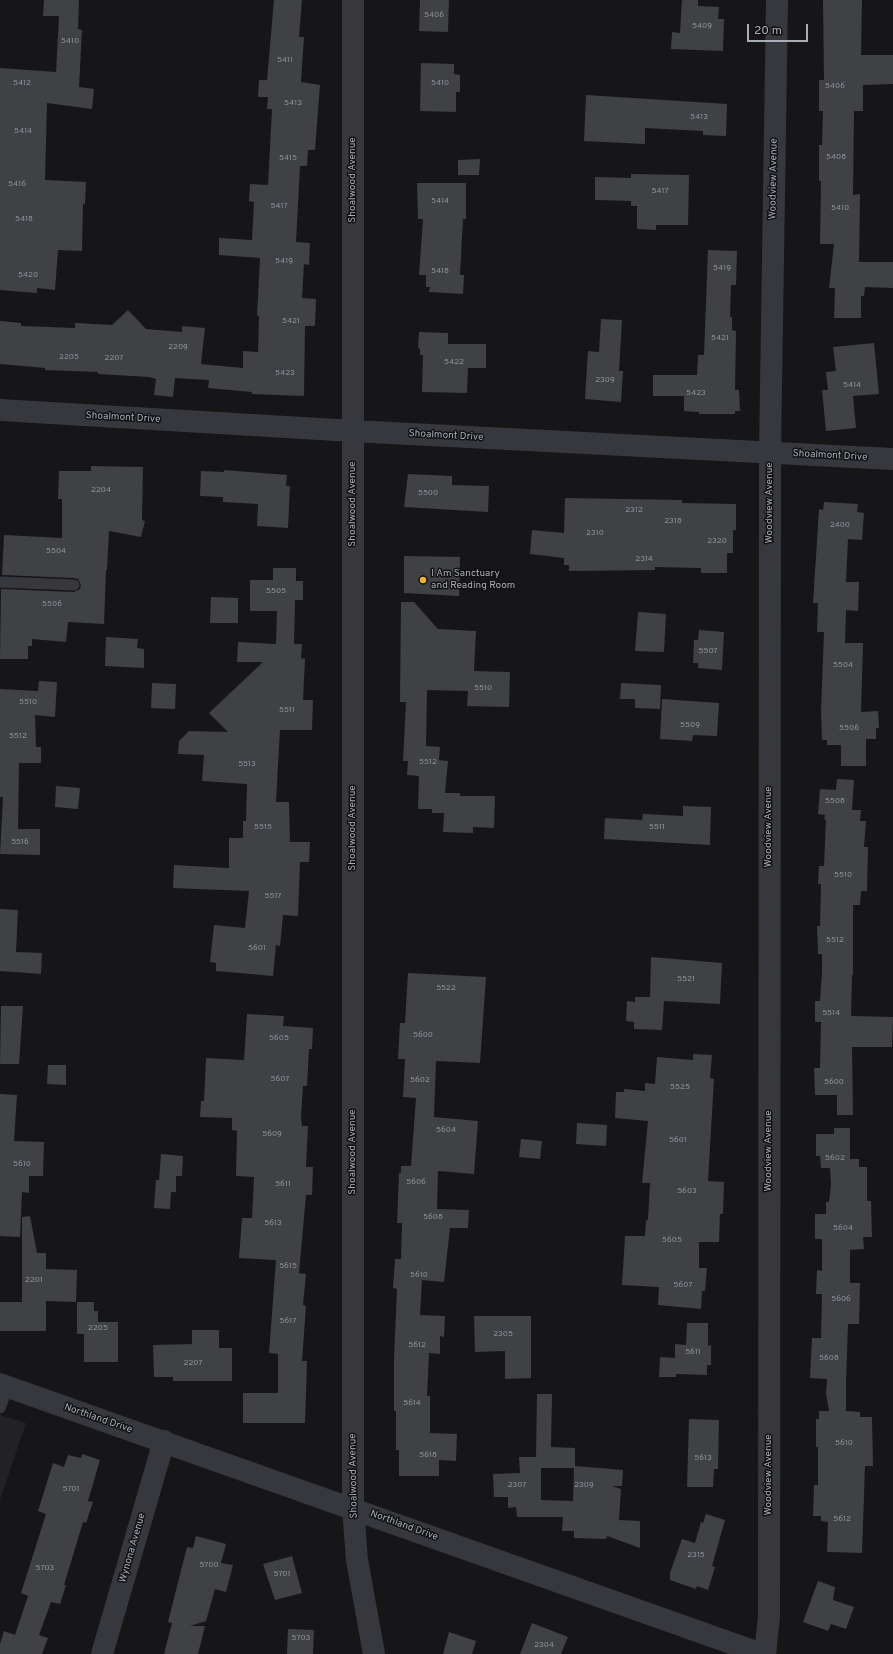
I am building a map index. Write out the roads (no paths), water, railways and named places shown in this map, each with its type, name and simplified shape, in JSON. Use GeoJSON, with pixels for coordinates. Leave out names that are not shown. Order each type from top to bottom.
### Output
{"type":"FeatureCollection","features":[{"type":"Feature","properties":{"kind":"street","name":"Shoalwood Avenue"},"geometry":{"type":"LineString","coordinates":[[353,0],[353,1508],[357,1560],[374,1654]]}},
{"type":"Feature","properties":{"kind":"street","name":"Woodview Avenue"},"geometry":{"type":"LineString","coordinates":[[765,1654],[769,1617],[770,452],[777,0]]}},
{"type":"Feature","properties":{"kind":"street","name":"Shoalmont Drive"},"geometry":{"type":"LineString","coordinates":[[0,410],[353,431],[893,459]]}},
{"type":"Feature","properties":{"kind":"street","name":"Northland Drive"},"geometry":{"type":"LineString","coordinates":[[4,1385],[762,1654]]}},
{"type":"Feature","properties":{"kind":"street","name":"Wynona Avenue"},"geometry":{"type":"LineString","coordinates":[[102,1654],[164,1442]]}},
{"type":"Feature","properties":{"kind":"lane"},"geometry":{"type":"LineString","coordinates":[[0,582],[74,585]]}},
{"type":"Feature","properties":{"kind":"lane"},"geometry":{"type":"LineString","coordinates":[[0,1408],[4,1385]]}},
{"type":"Feature","properties":{"kind":"place","name":"I Am Sanctuary and Reading Room"},"geometry":{"type":"Point","coordinates":[423,580]}}]}
